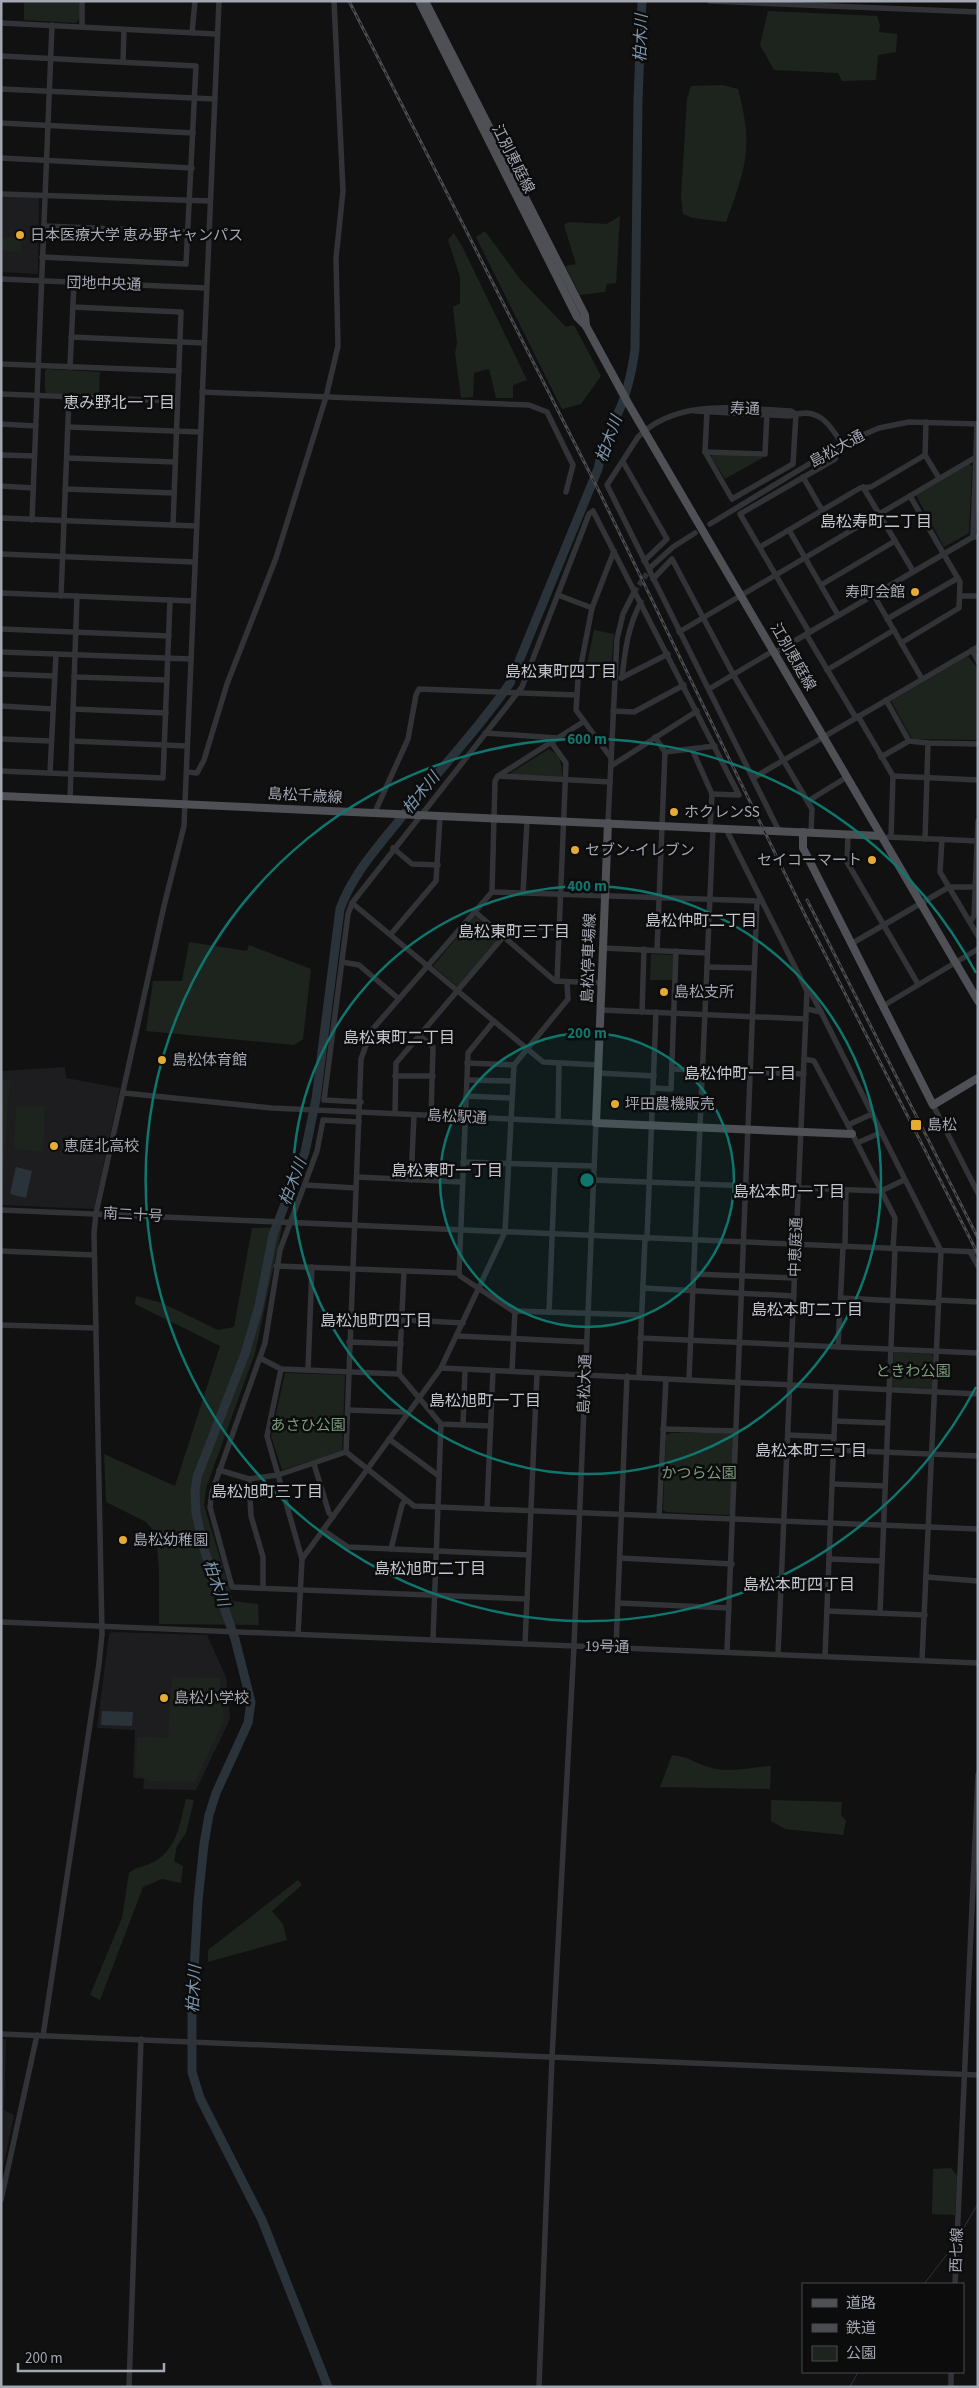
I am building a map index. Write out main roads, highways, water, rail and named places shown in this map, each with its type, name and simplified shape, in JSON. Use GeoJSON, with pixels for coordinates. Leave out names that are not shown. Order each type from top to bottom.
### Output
{"type":"FeatureCollection","features":[{"type":"Feature","properties":{"kind":"main road","name":"江別恵庭線"},"geometry":{"type":"LineString","coordinates":[[419,1],[577,317],[586,326],[628,404],[978,1001]]}},
{"type":"Feature","properties":{"kind":"main road","name":"江別恵庭線"},"geometry":{"type":"LineString","coordinates":[[425,1],[585,315],[586,326]]}},
{"type":"Feature","properties":{"kind":"main road","name":"島松千歳線"},"geometry":{"type":"LineString","coordinates":[[1,796],[494,820],[608,823]]}},
{"type":"Feature","properties":{"kind":"main road"},"geometry":{"type":"LineString","coordinates":[[608,823],[881,836]]}},
{"type":"Feature","properties":{"kind":"main road","name":"島松停車場線"},"geometry":{"type":"LineString","coordinates":[[608,823],[596,1123],[852,1134]]}},
{"type":"Feature","properties":{"kind":"main road"},"geometry":{"type":"LineString","coordinates":[[807,833],[803,848],[932,1104],[978,1078]]}},
{"type":"Feature","properties":{"kind":"waterway","name":"柏木川"},"geometry":{"type":"LineString","coordinates":[[328,2387],[262,2220],[200,2098],[192,2072],[192,2006],[198,1901],[204,1844],[209,1815],[216,1793],[248,1723],[251,1702],[235,1639],[204,1549],[196,1513],[195,1492],[197,1477],[245,1354],[259,1306],[273,1235],[305,1152],[316,1099],[340,909],[351,885],[372,853],[483,719],[510,683],[598,469],[604,448],[627,389],[635,349],[638,100],[642,1]]}},
{"type":"Feature","properties":{"kind":"waterway"},"geometry":{"type":"LineString","coordinates":[[960,2234],[978,2204]]}},
{"type":"Feature","properties":{"kind":"waterway"},"geometry":{"type":"LineString","coordinates":[[925,2283],[955,2244]]}},
{"type":"Feature","properties":{"kind":"waterway"},"geometry":{"type":"LineString","coordinates":[[850,2387],[857,2373]]}},
{"type":"Feature","properties":{"kind":"tunnel"},"geometry":{"type":"LineString","coordinates":[[634,592],[651,568]]}},
{"type":"Feature","properties":{"kind":"railway"},"geometry":{"type":"LineString","coordinates":[[349,1],[600,493],[806,917],[978,1254]]}},
{"type":"Feature","properties":{"kind":"railway"},"geometry":{"type":"LineString","coordinates":[[807,900],[978,1238]]}},
{"type":"Feature","properties":{"kind":"place","name":"日本医療大学 恵み野キャンパス"},"geometry":{"type":"Point","coordinates":[20,235]}},
{"type":"Feature","properties":{"kind":"place","name":"寿町会館"},"geometry":{"type":"Point","coordinates":[915,592]}},
{"type":"Feature","properties":{"kind":"place","name":"ホクレンSS"},"geometry":{"type":"Point","coordinates":[674,812]}},
{"type":"Feature","properties":{"kind":"place","name":"セブン-イレブン"},"geometry":{"type":"Point","coordinates":[575,850]}},
{"type":"Feature","properties":{"kind":"place","name":"セイコーマート"},"geometry":{"type":"Point","coordinates":[872,860]}},
{"type":"Feature","properties":{"kind":"place","name":"島松支所"},"geometry":{"type":"Point","coordinates":[664,992]}},
{"type":"Feature","properties":{"kind":"place","name":"島松体育館"},"geometry":{"type":"Point","coordinates":[162,1060]}},
{"type":"Feature","properties":{"kind":"place","name":"坪田農機販売"},"geometry":{"type":"Point","coordinates":[615,1104]}},
{"type":"Feature","properties":{"kind":"place","name":"島松"},"geometry":{"type":"Point","coordinates":[916,1125]}},
{"type":"Feature","properties":{"kind":"place","name":"恵庭北高校"},"geometry":{"type":"Point","coordinates":[54,1146]}},
{"type":"Feature","properties":{"kind":"place","name":"島松幼稚園"},"geometry":{"type":"Point","coordinates":[123,1540]}},
{"type":"Feature","properties":{"kind":"place","name":"島松小学校"},"geometry":{"type":"Point","coordinates":[164,1698]}},
{"type":"Feature","properties":{"kind":"district","name":"恵み野北一丁目"},"geometry":{"type":"Point","coordinates":[119,403]}},
{"type":"Feature","properties":{"kind":"district","name":"島松寿町二丁目"},"geometry":{"type":"Point","coordinates":[876,522]}},
{"type":"Feature","properties":{"kind":"district","name":"島松東町四丁目"},"geometry":{"type":"Point","coordinates":[561,672]}},
{"type":"Feature","properties":{"kind":"district","name":"島松仲町二丁目"},"geometry":{"type":"Point","coordinates":[701,921]}},
{"type":"Feature","properties":{"kind":"district","name":"島松東町三丁目"},"geometry":{"type":"Point","coordinates":[514,932]}},
{"type":"Feature","properties":{"kind":"district","name":"島松東町二丁目"},"geometry":{"type":"Point","coordinates":[399,1038]}},
{"type":"Feature","properties":{"kind":"district","name":"島松仲町一丁目"},"geometry":{"type":"Point","coordinates":[740,1074]}},
{"type":"Feature","properties":{"kind":"district","name":"島松東町一丁目"},"geometry":{"type":"Point","coordinates":[447,1171]}},
{"type":"Feature","properties":{"kind":"district","name":"島松本町一丁目"},"geometry":{"type":"Point","coordinates":[789,1192]}},
{"type":"Feature","properties":{"kind":"district","name":"島松本町二丁目"},"geometry":{"type":"Point","coordinates":[807,1310]}},
{"type":"Feature","properties":{"kind":"district","name":"島松旭町四丁目"},"geometry":{"type":"Point","coordinates":[376,1321]}},
{"type":"Feature","properties":{"kind":"district","name":"島松旭町一丁目"},"geometry":{"type":"Point","coordinates":[485,1401]}},
{"type":"Feature","properties":{"kind":"district","name":"島松本町三丁目"},"geometry":{"type":"Point","coordinates":[811,1451]}},
{"type":"Feature","properties":{"kind":"district","name":"島松旭町三丁目"},"geometry":{"type":"Point","coordinates":[267,1492]}},
{"type":"Feature","properties":{"kind":"district","name":"島松旭町二丁目"},"geometry":{"type":"Point","coordinates":[430,1569]}},
{"type":"Feature","properties":{"kind":"district","name":"島松本町四丁目"},"geometry":{"type":"Point","coordinates":[799,1585]}},
{"type":"Feature","properties":{"kind":"park label","name":"ときわ公園"},"geometry":{"type":"Point","coordinates":[913,1371]}},
{"type":"Feature","properties":{"kind":"park label","name":"あさひ公園"},"geometry":{"type":"Point","coordinates":[308,1425]}},
{"type":"Feature","properties":{"kind":"park label","name":"かつら公園"},"geometry":{"type":"Point","coordinates":[699,1473]}}]}
